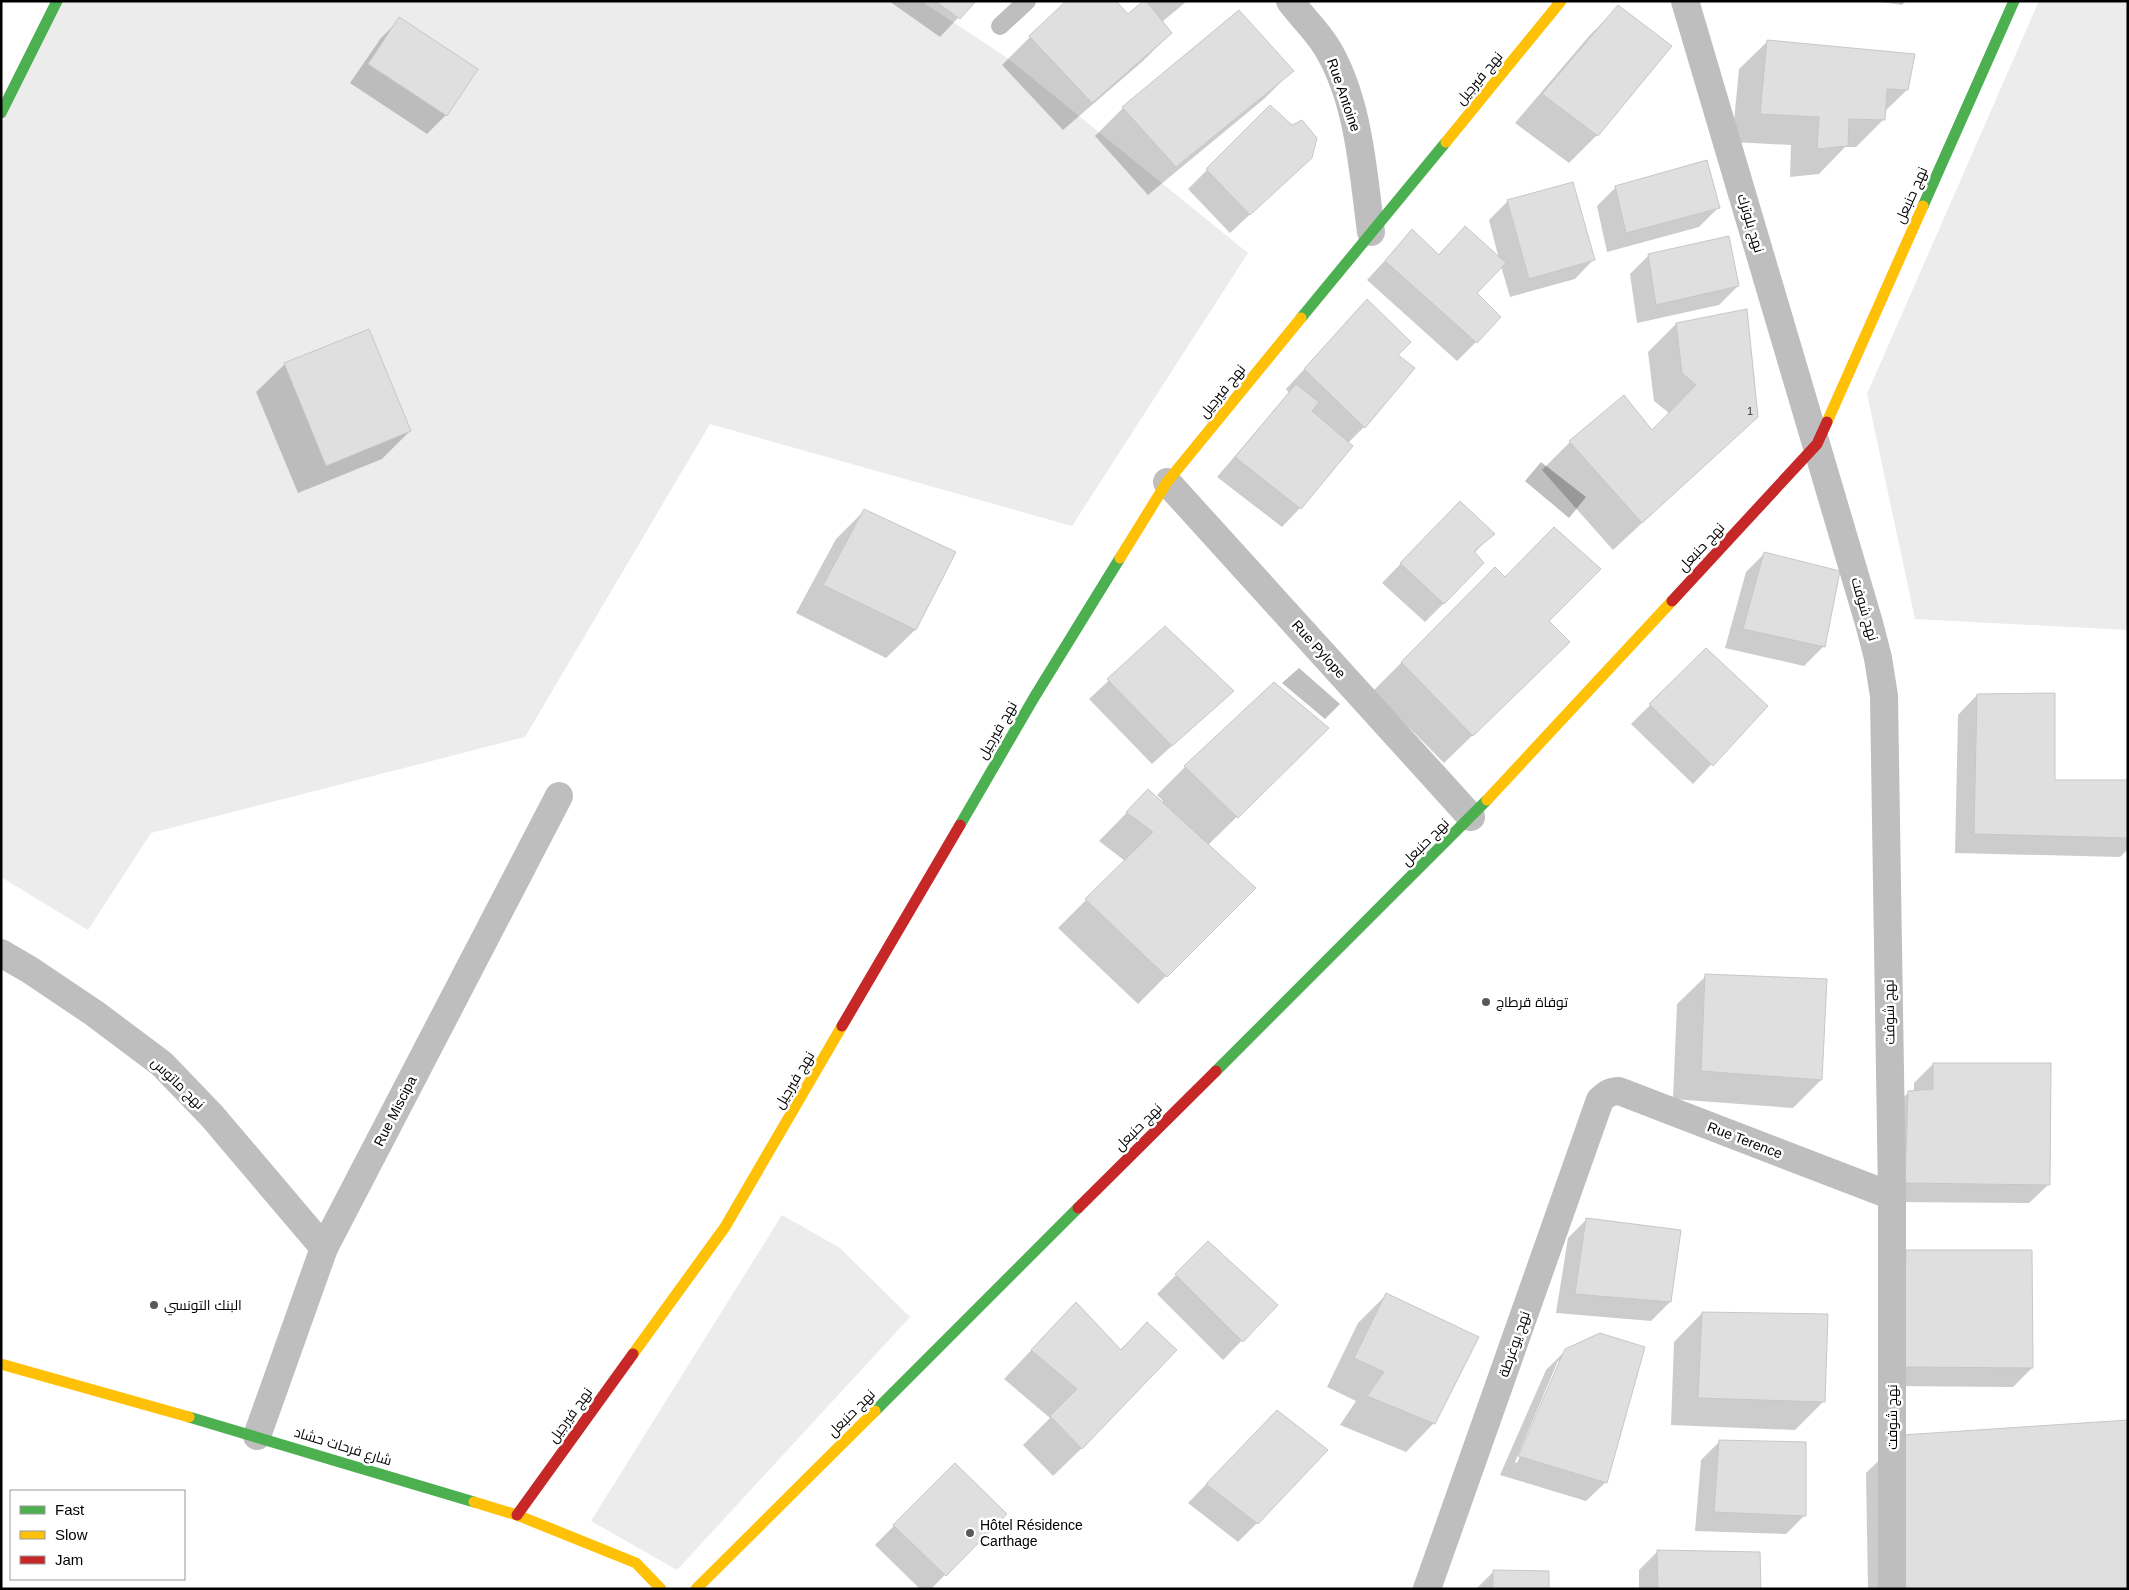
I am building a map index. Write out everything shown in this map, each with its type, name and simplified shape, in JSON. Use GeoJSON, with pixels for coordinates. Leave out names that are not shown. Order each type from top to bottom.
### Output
{"type":"FeatureCollection","features":[{"type":"Feature","properties":{"kind":"street"},"geometry":{"type":"LineString","coordinates":[[1,113],[57,1]]}},
{"type":"Feature","properties":{"kind":"street","name":"Rue Antoine"},"geometry":{"type":"LineString","coordinates":[[1290,1],[1326,46],[1350,104],[1359,141],[1371,232]]}},
{"type":"Feature","properties":{"kind":"street","name":"نهج فيرجيل"},"geometry":{"type":"LineString","coordinates":[[517,1515],[725,1227],[1034,696],[1167,482],[1561,1]]}},
{"type":"Feature","properties":{"kind":"street","name":"نهج بلوترك"},"geometry":{"type":"LineString","coordinates":[[1685,1],[1817,444]]}},
{"type":"Feature","properties":{"kind":"street","name":"نهج حنبعل"},"geometry":{"type":"LineString","coordinates":[[696,1589],[1471,817],[1817,444],[2014,1]]}},
{"type":"Feature","properties":{"kind":"street","name":"نهج شوفت"},"geometry":{"type":"LineString","coordinates":[[1817,444],[1869,624],[1878,658],[1884,696],[1892,1196],[1892,1589]]}},
{"type":"Feature","properties":{"kind":"street","name":"Rue Pylope"},"geometry":{"type":"LineString","coordinates":[[1167,482],[1471,817]]}},
{"type":"Feature","properties":{"kind":"street","name":"Rue Miscipa"},"geometry":{"type":"LineString","coordinates":[[257,1436],[324,1248],[559,796]]}},
{"type":"Feature","properties":{"kind":"street","name":"نهج ماتوس"},"geometry":{"type":"LineString","coordinates":[[1,953],[94,1013],[162,1064],[212,1116],[324,1248]]}},
{"type":"Feature","properties":{"kind":"street","name":"Rue Terence"},"geometry":{"type":"LineString","coordinates":[[1600,1100],[1612,1091],[1619,1091],[1892,1196]]}},
{"type":"Feature","properties":{"kind":"street","name":"نهج يوغرطة"},"geometry":{"type":"LineString","coordinates":[[1427,1589],[1600,1100]]}},
{"type":"Feature","properties":{"kind":"street","name":"شارع فرحات حشاد"},"geometry":{"type":"LineString","coordinates":[[1,1364],[257,1436],[517,1515],[636,1563],[661,1589]]}},
{"type":"Feature","properties":{"kind":"lane"},"geometry":{"type":"LineString","coordinates":[[1000,26],[1027,1]]}},
{"type":"Feature","properties":{"kind":"shaded area"},"geometry":{"type":"Polygon","coordinates":[[[61,1],[921,1],[1006,57],[1248,253],[1072,526],[710,424],[525,737],[151,833],[88,930],[1,877],[1,125],[61,1]]]}},
{"type":"Feature","properties":{"kind":"shaded area"},"geometry":{"type":"Polygon","coordinates":[[[2039,1],[2128,1],[2128,630],[1915,619],[1867,394],[2039,1]]]}},
{"type":"Feature","properties":{"kind":"shaded area"},"geometry":{"type":"Polygon","coordinates":[[[1541,462],[1586,497],[1569,518],[1525,481],[1541,462]]]}},
{"type":"Feature","properties":{"kind":"shaded area"},"geometry":{"type":"Polygon","coordinates":[[[1299,668],[1340,704],[1325,719],[1282,683],[1299,668]]]}},
{"type":"Feature","properties":{"kind":"shaded area"},"geometry":{"type":"Polygon","coordinates":[[[782,1215],[840,1248],[910,1317],[677,1570],[591,1521],[782,1215]]]}},
{"type":"Feature","properties":{"kind":"building"},"geometry":{"type":"Polygon","coordinates":[[[935,1],[976,1],[960,19],[935,1]]]}},
{"type":"Feature","properties":{"kind":"building"},"geometry":{"type":"Polygon","coordinates":[[[1066,1],[1116,1],[1128,14],[1143,1],[1146,1],[1172,33],[1092,103],[1029,36],[1066,1]]]}},
{"type":"Feature","properties":{"kind":"building"},"geometry":{"type":"Polygon","coordinates":[[[1618,5],[1672,46],[1598,136],[1542,94],[1618,5]]]}},
{"type":"Feature","properties":{"kind":"building"},"geometry":{"type":"Polygon","coordinates":[[[1239,10],[1294,71],[1176,167],[1122,107],[1239,10]]]}},
{"type":"Feature","properties":{"kind":"building"},"geometry":{"type":"Polygon","coordinates":[[[399,17],[478,69],[447,116],[368,64],[399,17]]]}},
{"type":"Feature","properties":{"kind":"building"},"geometry":{"type":"Polygon","coordinates":[[[1767,40],[1915,54],[1908,90],[1887,89],[1885,120],[1849,119],[1848,146],[1817,149],[1819,117],[1760,114],[1767,40]]]}},
{"type":"Feature","properties":{"kind":"building"},"geometry":{"type":"Polygon","coordinates":[[[1270,105],[1292,125],[1302,120],[1317,138],[1312,158],[1250,215],[1206,169],[1270,105]]]}},
{"type":"Feature","properties":{"kind":"building"},"geometry":{"type":"Polygon","coordinates":[[[1707,160],[1720,208],[1626,233],[1615,186],[1707,160]]]}},
{"type":"Feature","properties":{"kind":"building"},"geometry":{"type":"Polygon","coordinates":[[[1573,182],[1595,260],[1529,279],[1507,200],[1573,182]]]}},
{"type":"Feature","properties":{"kind":"building"},"geometry":{"type":"Polygon","coordinates":[[[1465,226],[1506,263],[1477,293],[1501,317],[1477,343],[1385,261],[1412,229],[1439,255],[1465,226]]]}},
{"type":"Feature","properties":{"kind":"building"},"geometry":{"type":"Polygon","coordinates":[[[1729,236],[1739,286],[1656,305],[1648,254],[1729,236]]]}},
{"type":"Feature","properties":{"kind":"building"},"geometry":{"type":"Polygon","coordinates":[[[1367,299],[1411,342],[1398,355],[1415,368],[1365,428],[1304,369],[1367,299]]]}},
{"type":"Feature","properties":{"kind":"building"},"geometry":{"type":"Polygon","coordinates":[[[1747,309],[1758,417],[1642,523],[1569,441],[1624,395],[1652,430],[1696,385],[1682,373],[1676,323],[1747,309]]]}},
{"type":"Feature","properties":{"kind":"building"},"geometry":{"type":"Polygon","coordinates":[[[369,329],[411,431],[326,466],[284,363],[369,329]]]}},
{"type":"Feature","properties":{"kind":"building"},"geometry":{"type":"Polygon","coordinates":[[[1296,384],[1319,402],[1312,411],[1353,446],[1301,509],[1235,457],[1296,384]]]}},
{"type":"Feature","properties":{"kind":"building"},"geometry":{"type":"Polygon","coordinates":[[[1460,501],[1495,534],[1474,551],[1484,563],[1444,604],[1400,563],[1460,501]]]}},
{"type":"Feature","properties":{"kind":"building"},"geometry":{"type":"Polygon","coordinates":[[[864,509],[956,552],[916,630],[823,585],[864,509]]]}},
{"type":"Feature","properties":{"kind":"building"},"geometry":{"type":"Polygon","coordinates":[[[1554,527],[1601,569],[1549,621],[1570,642],[1473,736],[1401,662],[1495,567],[1505,577],[1554,527]]]}},
{"type":"Feature","properties":{"kind":"building"},"geometry":{"type":"Polygon","coordinates":[[[1764,552],[1840,571],[1825,647],[1743,629],[1764,552]]]}},
{"type":"Feature","properties":{"kind":"building"},"geometry":{"type":"Polygon","coordinates":[[[1165,626],[1234,691],[1172,746],[1107,679],[1165,626]]]}},
{"type":"Feature","properties":{"kind":"building"},"geometry":{"type":"Polygon","coordinates":[[[1706,648],[1768,706],[1713,766],[1649,704],[1706,648]]]}},
{"type":"Feature","properties":{"kind":"building"},"geometry":{"type":"Polygon","coordinates":[[[1274,682],[1329,728],[1238,818],[1184,766],[1274,682]]]}},
{"type":"Feature","properties":{"kind":"building"},"geometry":{"type":"Polygon","coordinates":[[[2055,693],[2055,780],[2128,780],[2128,838],[1974,834],[1977,694],[2055,693]]]}},
{"type":"Feature","properties":{"kind":"building"},"geometry":{"type":"Polygon","coordinates":[[[1148,789],[1256,888],[1167,977],[1085,899],[1153,832],[1126,812],[1148,789]]]}},
{"type":"Feature","properties":{"kind":"building"},"geometry":{"type":"Polygon","coordinates":[[[1705,974],[1827,979],[1822,1080],[1701,1071],[1705,974]]]}},
{"type":"Feature","properties":{"kind":"building"},"geometry":{"type":"Polygon","coordinates":[[[1933,1063],[2051,1063],[2050,1185],[1905,1183],[1908,1091],[1933,1089],[1933,1063]]]}},
{"type":"Feature","properties":{"kind":"building"},"geometry":{"type":"Polygon","coordinates":[[[1586,1218],[1681,1230],[1671,1302],[1575,1294],[1586,1218]]]}},
{"type":"Feature","properties":{"kind":"building"},"geometry":{"type":"Polygon","coordinates":[[[1208,1241],[1278,1305],[1243,1342],[1175,1274],[1208,1241]]]}},
{"type":"Feature","properties":{"kind":"building"},"geometry":{"type":"Polygon","coordinates":[[[1906,1250],[2032,1250],[2033,1368],[1903,1367],[1906,1250]]]}},
{"type":"Feature","properties":{"kind":"building"},"geometry":{"type":"Polygon","coordinates":[[[1386,1293],[1479,1337],[1435,1424],[1367,1396],[1384,1372],[1354,1358],[1386,1293]]]}},
{"type":"Feature","properties":{"kind":"building"},"geometry":{"type":"Polygon","coordinates":[[[1076,1302],[1121,1350],[1147,1322],[1177,1350],[1082,1449],[1050,1416],[1077,1389],[1031,1350],[1076,1302]]]}},
{"type":"Feature","properties":{"kind":"building"},"geometry":{"type":"Polygon","coordinates":[[[1702,1312],[1828,1314],[1825,1402],[1698,1398],[1702,1312]]]}},
{"type":"Feature","properties":{"kind":"building"},"geometry":{"type":"Polygon","coordinates":[[[1600,1333],[1645,1347],[1607,1483],[1518,1456],[1565,1349],[1600,1333]]]}},
{"type":"Feature","properties":{"kind":"building"},"geometry":{"type":"Polygon","coordinates":[[[1277,1410],[1328,1450],[1258,1524],[1206,1484],[1277,1410]]]}},
{"type":"Feature","properties":{"kind":"building"},"geometry":{"type":"Polygon","coordinates":[[[2128,1420],[2128,1589],[1905,1589],[1902,1435],[2128,1420]]]}},
{"type":"Feature","properties":{"kind":"building"},"geometry":{"type":"Polygon","coordinates":[[[1719,1440],[1806,1442],[1806,1516],[1714,1512],[1719,1440]]]}},
{"type":"Feature","properties":{"kind":"building"},"geometry":{"type":"Polygon","coordinates":[[[955,1463],[1007,1514],[946,1576],[893,1525],[955,1463]]]}},
{"type":"Feature","properties":{"kind":"building"},"geometry":{"type":"Polygon","coordinates":[[[1657,1550],[1760,1552],[1761,1589],[1658,1589],[1657,1550]]]}},
{"type":"Feature","properties":{"kind":"building"},"geometry":{"type":"Polygon","coordinates":[[[1493,1570],[1549,1571],[1549,1589],[1493,1589],[1493,1570]]]}},
{"type":"Feature","properties":{"kind":"traffic: fast"},"geometry":{"type":"LineString","coordinates":[[1,113],[57,1]]}},
{"type":"Feature","properties":{"kind":"traffic: fast"},"geometry":{"type":"LineString","coordinates":[[1923,206],[2014,1]]}},
{"type":"Feature","properties":{"kind":"traffic: fast"},"geometry":{"type":"LineString","coordinates":[[1301,318],[1446,142]]}},
{"type":"Feature","properties":{"kind":"traffic: fast"},"geometry":{"type":"LineString","coordinates":[[960,825],[1035,696],[1120,558]]}},
{"type":"Feature","properties":{"kind":"traffic: fast"},"geometry":{"type":"LineString","coordinates":[[1216,1071],[1487,800]]}},
{"type":"Feature","properties":{"kind":"traffic: fast"},"geometry":{"type":"LineString","coordinates":[[875,1411],[1078,1208]]}},
{"type":"Feature","properties":{"kind":"traffic: fast"},"geometry":{"type":"LineString","coordinates":[[189,1417],[474,1502]]}},
{"type":"Feature","properties":{"kind":"traffic: slow"},"geometry":{"type":"LineString","coordinates":[[1446,142],[1561,1]]}},
{"type":"Feature","properties":{"kind":"traffic: slow"},"geometry":{"type":"LineString","coordinates":[[1827,422],[1923,206]]}},
{"type":"Feature","properties":{"kind":"traffic: slow"},"geometry":{"type":"LineString","coordinates":[[1120,558],[1167,482],[1301,318]]}},
{"type":"Feature","properties":{"kind":"traffic: slow"},"geometry":{"type":"LineString","coordinates":[[1487,800],[1672,601]]}},
{"type":"Feature","properties":{"kind":"traffic: slow"},"geometry":{"type":"LineString","coordinates":[[633,1354],[725,1227],[842,1026]]}},
{"type":"Feature","properties":{"kind":"traffic: slow"},"geometry":{"type":"LineString","coordinates":[[1,1364],[189,1417]]}},
{"type":"Feature","properties":{"kind":"traffic: slow"},"geometry":{"type":"LineString","coordinates":[[696,1589],[875,1411]]}},
{"type":"Feature","properties":{"kind":"traffic: slow"},"geometry":{"type":"LineString","coordinates":[[474,1502],[517,1515],[636,1563],[661,1589]]}},
{"type":"Feature","properties":{"kind":"traffic: jam"},"geometry":{"type":"LineString","coordinates":[[1672,601],[1817,444],[1827,422]]}},
{"type":"Feature","properties":{"kind":"traffic: jam"},"geometry":{"type":"LineString","coordinates":[[842,1026],[960,825]]}},
{"type":"Feature","properties":{"kind":"traffic: jam"},"geometry":{"type":"LineString","coordinates":[[1078,1208],[1216,1071]]}},
{"type":"Feature","properties":{"kind":"traffic: jam"},"geometry":{"type":"LineString","coordinates":[[517,1515],[633,1354]]}},
{"type":"Feature","properties":{"kind":"place","name":"توفاة قرطاج"},"geometry":{"type":"Point","coordinates":[1486,1002]}},
{"type":"Feature","properties":{"kind":"place","name":"البنك التونسي"},"geometry":{"type":"Point","coordinates":[154,1305]}},
{"type":"Feature","properties":{"kind":"place","name":"Hôtel Résidence Carthage"},"geometry":{"type":"Point","coordinates":[970,1533]}}]}
